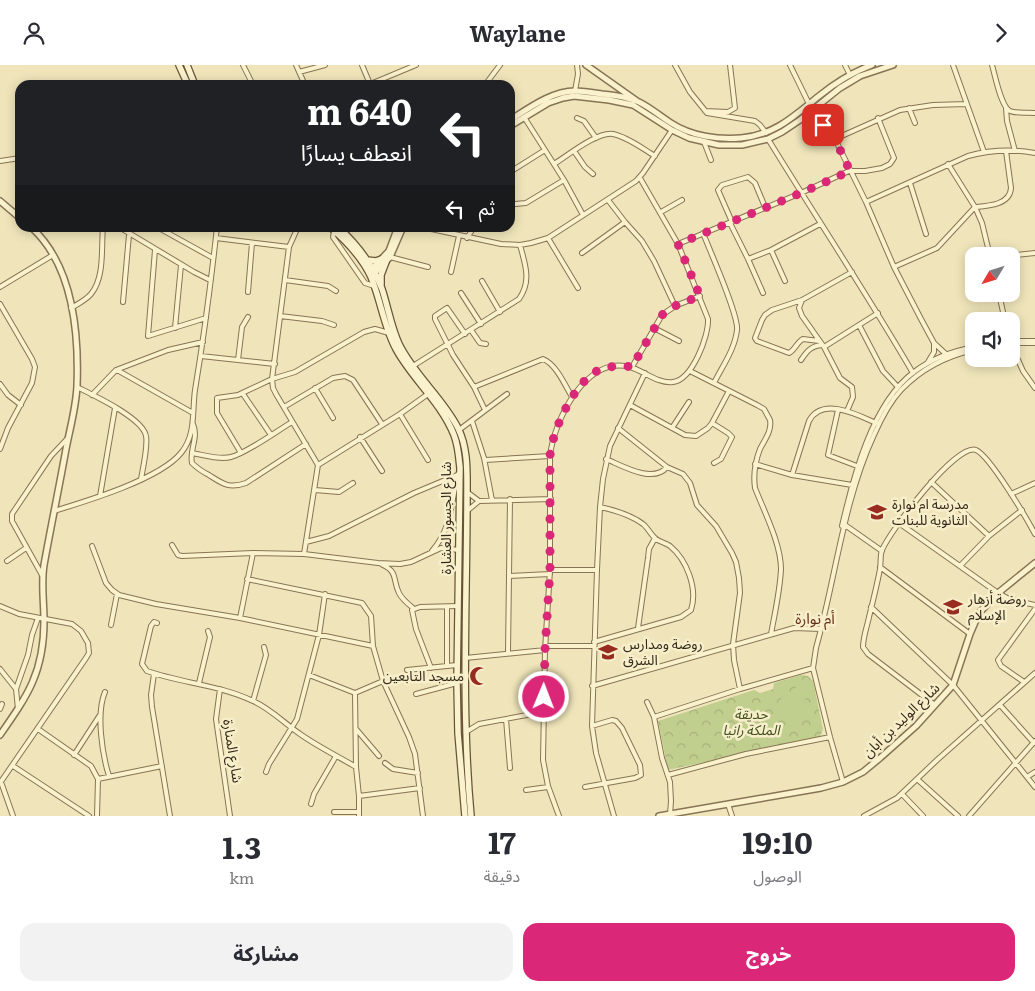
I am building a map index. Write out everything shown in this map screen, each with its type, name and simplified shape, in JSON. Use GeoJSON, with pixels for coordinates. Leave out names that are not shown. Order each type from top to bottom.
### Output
{"type":"FeatureCollection","features":[{"type":"Feature","properties":{"kind":"main road"},"geometry":{"type":"LineString","coordinates":[[179,65],[186,80]]}},
{"type":"Feature","properties":{"kind":"main road"},"geometry":{"type":"LineString","coordinates":[[187,65],[193,80]]}},
{"type":"Feature","properties":{"kind":"main road","name":"شارع الجسور العشارة"},"geometry":{"type":"LineString","coordinates":[[340,232],[349,247],[372,273],[382,289],[398,343],[456,432],[466,457],[468,492],[464,658],[466,732],[465,816]]}},
{"type":"Feature","properties":{"kind":"main road","name":"شارع الجسور العشارة"},"geometry":{"type":"LineString","coordinates":[[341,232],[367,260],[389,333],[401,358],[456,432],[459,471],[458,733],[466,802],[471,816]]}},
{"type":"Feature","properties":{"kind":"main road"},"geometry":{"type":"LineString","coordinates":[[367,260],[387,259]]}},
{"type":"Feature","properties":{"kind":"main road"},"geometry":{"type":"LineString","coordinates":[[382,289],[381,275],[387,259]]}},
{"type":"Feature","properties":{"kind":"street"},"geometry":{"type":"LineString","coordinates":[[242,65],[250,80]]}},
{"type":"Feature","properties":{"kind":"street"},"geometry":{"type":"LineString","coordinates":[[296,65],[303,80]]}},
{"type":"Feature","properties":{"kind":"street"},"geometry":{"type":"LineString","coordinates":[[299,72],[325,65]]}},
{"type":"Feature","properties":{"kind":"street"},"geometry":{"type":"LineString","coordinates":[[362,65],[367,80]]}},
{"type":"Feature","properties":{"kind":"street"},"geometry":{"type":"LineString","coordinates":[[381,80],[416,65]]}},
{"type":"Feature","properties":{"kind":"street"},"geometry":{"type":"LineString","coordinates":[[489,80],[500,65]]}},
{"type":"Feature","properties":{"kind":"street"},"geometry":{"type":"LineString","coordinates":[[575,93],[578,74],[577,65]]}},
{"type":"Feature","properties":{"kind":"street"},"geometry":{"type":"LineString","coordinates":[[586,65],[672,124],[704,136],[721,138],[740,138],[766,133],[852,80],[893,65]]}},
{"type":"Feature","properties":{"kind":"street"},"geometry":{"type":"LineString","coordinates":[[675,65],[690,92],[709,115],[757,122],[766,133]]}},
{"type":"Feature","properties":{"kind":"street"},"geometry":{"type":"LineString","coordinates":[[705,111],[728,112],[735,109],[730,65]]}},
{"type":"Feature","properties":{"kind":"street"},"geometry":{"type":"LineString","coordinates":[[790,65],[810,107],[835,139],[866,202],[894,267],[934,343],[948,356]]}},
{"type":"Feature","properties":{"kind":"street"},"geometry":{"type":"LineString","coordinates":[[845,65],[850,75]]}},
{"type":"Feature","properties":{"kind":"street"},"geometry":{"type":"LineString","coordinates":[[515,123],[554,100],[575,93],[633,105],[672,130],[704,142],[719,145],[742,145],[768,139],[792,126],[820,95],[850,75],[872,65]]}},
{"type":"Feature","properties":{"kind":"street"},"geometry":{"type":"LineString","coordinates":[[953,65],[966,104],[976,125],[984,152]]}},
{"type":"Feature","properties":{"kind":"street"},"geometry":{"type":"LineString","coordinates":[[992,65],[1006,108],[1006,121],[1015,151]]}},
{"type":"Feature","properties":{"kind":"street"},"geometry":{"type":"LineString","coordinates":[[515,117],[553,96],[575,93],[623,97],[639,103]]}},
{"type":"Feature","properties":{"kind":"street"},"geometry":{"type":"LineString","coordinates":[[835,139],[878,118],[900,110],[966,104]]}},
{"type":"Feature","properties":{"kind":"street"},"geometry":{"type":"LineString","coordinates":[[909,108],[914,123]]}},
{"type":"Feature","properties":{"kind":"street"},"geometry":{"type":"LineString","coordinates":[[1006,108],[1014,112],[1035,113]]}},
{"type":"Feature","properties":{"kind":"street"},"geometry":{"type":"LineString","coordinates":[[524,117],[564,180],[583,215]]}},
{"type":"Feature","properties":{"kind":"street"},"geometry":{"type":"LineString","coordinates":[[577,118],[584,121],[596,138]]}},
{"type":"Feature","properties":{"kind":"street"},"geometry":{"type":"LineString","coordinates":[[678,244],[850,171],[888,166],[893,161],[894,156],[878,118]]}},
{"type":"Feature","properties":{"kind":"street"},"geometry":{"type":"LineString","coordinates":[[448,232],[501,244],[520,245],[548,238],[640,178],[672,130]]}},
{"type":"Feature","properties":{"kind":"street"},"geometry":{"type":"LineString","coordinates":[[554,164],[596,138],[608,133],[619,135],[655,156]]}},
{"type":"Feature","properties":{"kind":"street"},"geometry":{"type":"LineString","coordinates":[[768,139],[878,313],[913,373]]}},
{"type":"Feature","properties":{"kind":"street"},"geometry":{"type":"LineString","coordinates":[[704,142],[711,160]]}},
{"type":"Feature","properties":{"kind":"street"},"geometry":{"type":"LineString","coordinates":[[515,169],[545,150]]}},
{"type":"Feature","properties":{"kind":"street"},"geometry":{"type":"LineString","coordinates":[[574,151],[585,167],[593,173]]}},
{"type":"Feature","properties":{"kind":"street"},"geometry":{"type":"LineString","coordinates":[[894,267],[937,248],[975,207],[997,204],[1009,196],[1011,182],[1006,151]]}},
{"type":"Feature","properties":{"kind":"street"},"geometry":{"type":"LineString","coordinates":[[866,202],[968,156],[984,152],[1006,151],[1035,153]]}},
{"type":"Feature","properties":{"kind":"street"},"geometry":{"type":"LineString","coordinates":[[0,161],[15,159]]}},
{"type":"Feature","properties":{"kind":"street"},"geometry":{"type":"LineString","coordinates":[[948,164],[975,207],[984,227],[988,247]]}},
{"type":"Feature","properties":{"kind":"street"},"geometry":{"type":"LineString","coordinates":[[762,293],[718,190],[722,185],[745,177],[750,178],[755,183],[765,207]]}},
{"type":"Feature","properties":{"kind":"street"},"geometry":{"type":"LineString","coordinates":[[559,816],[548,787],[543,760],[545,648],[550,572],[550,456],[555,432],[572,397],[597,371],[613,367],[632,367],[664,381],[672,382],[680,379],[690,371],[708,330],[708,319],[700,296],[678,244],[640,178]]}},
{"type":"Feature","properties":{"kind":"street"},"geometry":{"type":"LineString","coordinates":[[516,205],[526,203],[564,180]]}},
{"type":"Feature","properties":{"kind":"street"},"geometry":{"type":"LineString","coordinates":[[910,183],[926,234]]}},
{"type":"Feature","properties":{"kind":"street"},"geometry":{"type":"LineString","coordinates":[[608,200],[646,245],[675,306]]}},
{"type":"Feature","properties":{"kind":"street"},"geometry":{"type":"LineString","coordinates":[[661,212],[682,200]]}},
{"type":"Feature","properties":{"kind":"street"},"geometry":{"type":"LineString","coordinates":[[0,201],[15,214]]}},
{"type":"Feature","properties":{"kind":"street"},"geometry":{"type":"LineString","coordinates":[[582,253],[625,222]]}},
{"type":"Feature","properties":{"kind":"street"},"geometry":{"type":"LineString","coordinates":[[748,259],[820,224]]}},
{"type":"Feature","properties":{"kind":"street"},"geometry":{"type":"LineString","coordinates":[[0,735],[30,688],[40,662],[44,639],[42,575],[72,421],[76,387],[76,347],[68,290],[52,255],[36,232]]}},
{"type":"Feature","properties":{"kind":"street"},"geometry":{"type":"LineString","coordinates":[[71,308],[87,298],[97,284],[102,256],[103,232]]}},
{"type":"Feature","properties":{"kind":"street"},"geometry":{"type":"LineString","coordinates":[[126,232],[210,280]]}},
{"type":"Feature","properties":{"kind":"street"},"geometry":{"type":"LineString","coordinates":[[165,232],[214,258]]}},
{"type":"Feature","properties":{"kind":"street"},"geometry":{"type":"LineString","coordinates":[[54,511],[100,496],[161,469],[181,453],[189,440],[217,232]]}},
{"type":"Feature","properties":{"kind":"street"},"geometry":{"type":"LineString","coordinates":[[296,232],[289,247],[272,379],[273,388],[318,465],[304,554]]}},
{"type":"Feature","properties":{"kind":"street"},"geometry":{"type":"LineString","coordinates":[[336,232],[333,237],[365,283],[374,286]]}},
{"type":"Feature","properties":{"kind":"street"},"geometry":{"type":"LineString","coordinates":[[387,259],[396,232]]}},
{"type":"Feature","properties":{"kind":"street"},"geometry":{"type":"LineString","coordinates":[[372,273],[387,259],[400,232]]}},
{"type":"Feature","properties":{"kind":"street"},"geometry":{"type":"LineString","coordinates":[[468,238],[471,232]]}},
{"type":"Feature","properties":{"kind":"street"},"geometry":{"type":"LineString","coordinates":[[703,233],[738,327],[736,339],[714,383]]}},
{"type":"Feature","properties":{"kind":"street"},"geometry":{"type":"LineString","coordinates":[[124,302],[130,235]]}},
{"type":"Feature","properties":{"kind":"street"},"geometry":{"type":"LineString","coordinates":[[451,272],[459,236]]}},
{"type":"Feature","properties":{"kind":"street"},"geometry":{"type":"LineString","coordinates":[[216,238],[289,247]]}},
{"type":"Feature","properties":{"kind":"street"},"geometry":{"type":"LineString","coordinates":[[548,238],[578,288]]}},
{"type":"Feature","properties":{"kind":"street"},"geometry":{"type":"LineString","coordinates":[[248,292],[252,243]]}},
{"type":"Feature","properties":{"kind":"street"},"geometry":{"type":"LineString","coordinates":[[413,366],[519,299],[526,286],[527,271],[520,245]]}},
{"type":"Feature","properties":{"kind":"street"},"geometry":{"type":"LineString","coordinates":[[771,249],[785,281]]}},
{"type":"Feature","properties":{"kind":"street"},"geometry":{"type":"LineString","coordinates":[[156,250],[147,335],[149,337],[206,318]]}},
{"type":"Feature","properties":{"kind":"street"},"geometry":{"type":"LineString","coordinates":[[1020,255],[1035,253]]}},
{"type":"Feature","properties":{"kind":"street"},"geometry":{"type":"LineString","coordinates":[[0,287],[52,255]]}},
{"type":"Feature","properties":{"kind":"street"},"geometry":{"type":"LineString","coordinates":[[387,259],[428,267]]}},
{"type":"Feature","properties":{"kind":"street"},"geometry":{"type":"LineString","coordinates":[[176,329],[181,265]]}},
{"type":"Feature","properties":{"kind":"street"},"geometry":{"type":"LineString","coordinates":[[822,344],[803,339],[789,353],[755,339],[765,315],[772,310],[802,300],[852,272]]}},
{"type":"Feature","properties":{"kind":"street"},"geometry":{"type":"LineString","coordinates":[[285,280],[328,286],[336,291]]}},
{"type":"Feature","properties":{"kind":"street"},"geometry":{"type":"LineString","coordinates":[[482,281],[500,312]]}},
{"type":"Feature","properties":{"kind":"street"},"geometry":{"type":"LineString","coordinates":[[461,293],[481,324]]}},
{"type":"Feature","properties":{"kind":"street"},"geometry":{"type":"LineString","coordinates":[[632,367],[662,315],[675,306],[700,296]]}},
{"type":"Feature","properties":{"kind":"street"},"geometry":{"type":"LineString","coordinates":[[802,300],[799,304],[799,311],[822,344],[840,378],[852,387],[853,397],[847,411]]}},
{"type":"Feature","properties":{"kind":"street"},"geometry":{"type":"LineString","coordinates":[[0,304],[35,367],[32,383],[0,449]]}},
{"type":"Feature","properties":{"kind":"street"},"geometry":{"type":"LineString","coordinates":[[465,334],[448,308],[436,315],[435,319],[474,387],[485,411]]}},
{"type":"Feature","properties":{"kind":"street"},"geometry":{"type":"LineString","coordinates":[[801,360],[808,350],[814,346],[822,344],[859,325],[878,313]]}},
{"type":"Feature","properties":{"kind":"street"},"geometry":{"type":"LineString","coordinates":[[280,316],[322,321],[334,325]]}},
{"type":"Feature","properties":{"kind":"street"},"geometry":{"type":"LineString","coordinates":[[238,360],[242,327],[248,317]]}},
{"type":"Feature","properties":{"kind":"street"},"geometry":{"type":"LineString","coordinates":[[859,325],[883,371],[898,387]]}},
{"type":"Feature","properties":{"kind":"street"},"geometry":{"type":"LineString","coordinates":[[654,328],[679,341]]}},
{"type":"Feature","properties":{"kind":"street"},"geometry":{"type":"LineString","coordinates":[[240,453],[216,409],[217,398],[243,393],[272,379],[295,372],[364,332],[375,329],[389,333]]}},
{"type":"Feature","properties":{"kind":"street"},"geometry":{"type":"LineString","coordinates":[[471,330],[480,343],[486,344]]}},
{"type":"Feature","properties":{"kind":"street"},"geometry":{"type":"LineString","coordinates":[[92,395],[116,370],[168,350],[203,342]]}},
{"type":"Feature","properties":{"kind":"street"},"geometry":{"type":"LineString","coordinates":[[1020,343],[1035,342]]}},
{"type":"Feature","properties":{"kind":"street"},"geometry":{"type":"LineString","coordinates":[[928,363],[934,352],[934,343]]}},
{"type":"Feature","properties":{"kind":"street"},"geometry":{"type":"LineString","coordinates":[[843,782],[813,668],[857,466],[876,423],[898,387],[913,373],[928,363],[965,351]]}},
{"type":"Feature","properties":{"kind":"street"},"geometry":{"type":"LineString","coordinates":[[201,356],[275,364]]}},
{"type":"Feature","properties":{"kind":"street"},"geometry":{"type":"LineString","coordinates":[[844,525],[865,454],[890,405],[914,377],[948,356]]}},
{"type":"Feature","properties":{"kind":"street"},"geometry":{"type":"LineString","coordinates":[[474,387],[497,376],[543,359],[555,369],[572,397]]}},
{"type":"Feature","properties":{"kind":"street"},"geometry":{"type":"LineString","coordinates":[[1020,364],[1035,388]]}},
{"type":"Feature","properties":{"kind":"street"},"geometry":{"type":"LineString","coordinates":[[116,370],[193,413]]}},
{"type":"Feature","properties":{"kind":"street"},"geometry":{"type":"LineString","coordinates":[[690,371],[764,409],[770,419],[768,435],[755,464],[755,488],[778,551],[781,568],[778,598],[771,634]]}},
{"type":"Feature","properties":{"kind":"street"},"geometry":{"type":"LineString","coordinates":[[614,816],[594,748],[592,726],[600,507],[606,459],[610,445],[644,373]]}},
{"type":"Feature","properties":{"kind":"street"},"geometry":{"type":"LineString","coordinates":[[284,407],[333,378],[342,376],[349,378],[365,396],[382,423]]}},
{"type":"Feature","properties":{"kind":"street"},"geometry":{"type":"LineString","coordinates":[[0,384],[8,395],[21,405]]}},
{"type":"Feature","properties":{"kind":"street"},"geometry":{"type":"LineString","coordinates":[[76,387],[115,408],[141,426],[145,432],[146,440],[141,479]]}},
{"type":"Feature","properties":{"kind":"street"},"geometry":{"type":"LineString","coordinates":[[315,388],[333,418]]}},
{"type":"Feature","properties":{"kind":"street"},"geometry":{"type":"LineString","coordinates":[[630,405],[684,435],[696,436],[712,423],[728,391]]}},
{"type":"Feature","properties":{"kind":"street"},"geometry":{"type":"LineString","coordinates":[[243,393],[271,435]]}},
{"type":"Feature","properties":{"kind":"street"},"geometry":{"type":"LineString","coordinates":[[318,465],[382,423],[400,414],[428,394]]}},
{"type":"Feature","properties":{"kind":"street"},"geometry":{"type":"LineString","coordinates":[[456,432],[507,394]]}},
{"type":"Feature","properties":{"kind":"street"},"geometry":{"type":"LineString","coordinates":[[672,428],[688,402]]}},
{"type":"Feature","properties":{"kind":"street"},"geometry":{"type":"LineString","coordinates":[[100,496],[115,408]]}},
{"type":"Feature","properties":{"kind":"street"},"geometry":{"type":"LineString","coordinates":[[792,475],[811,417],[822,409],[847,411],[876,423]]}},
{"type":"Feature","properties":{"kind":"street"},"geometry":{"type":"LineString","coordinates":[[838,410],[828,455],[857,466]]}},
{"type":"Feature","properties":{"kind":"street"},"geometry":{"type":"LineString","coordinates":[[400,414],[428,460]]}},
{"type":"Feature","properties":{"kind":"street"},"geometry":{"type":"LineString","coordinates":[[472,421],[485,460],[492,500]]}},
{"type":"Feature","properties":{"kind":"street"},"geometry":{"type":"LineString","coordinates":[[192,422],[196,436],[191,460],[196,467],[223,484],[240,485],[260,475],[306,444]]}},
{"type":"Feature","properties":{"kind":"street"},"geometry":{"type":"LineString","coordinates":[[192,453],[230,458],[292,422]]}},
{"type":"Feature","properties":{"kind":"street"},"geometry":{"type":"LineString","coordinates":[[712,423],[732,437],[721,459],[714,463]]}},
{"type":"Feature","properties":{"kind":"street"},"geometry":{"type":"LineString","coordinates":[[618,427],[667,467],[678,471],[687,478],[697,505],[723,535],[736,561],[740,593],[733,645],[740,689]]}},
{"type":"Feature","properties":{"kind":"street"},"geometry":{"type":"LineString","coordinates":[[360,437],[382,471]]}},
{"type":"Feature","properties":{"kind":"street"},"geometry":{"type":"LineString","coordinates":[[42,575],[12,521],[12,515],[51,456],[68,438]]}},
{"type":"Feature","properties":{"kind":"street"},"geometry":{"type":"LineString","coordinates":[[935,705],[866,652],[863,647],[882,551],[899,523],[931,482],[966,451],[975,450],[988,461],[1022,510],[1035,534]]}},
{"type":"Feature","properties":{"kind":"street"},"geometry":{"type":"LineString","coordinates":[[485,460],[550,456]]}},
{"type":"Feature","properties":{"kind":"street"},"geometry":{"type":"LineString","coordinates":[[606,459],[640,473],[651,475],[659,474],[667,467]]}},
{"type":"Feature","properties":{"kind":"street"},"geometry":{"type":"LineString","coordinates":[[755,464],[792,475],[852,485]]}},
{"type":"Feature","properties":{"kind":"street"},"geometry":{"type":"LineString","coordinates":[[306,542],[329,536],[459,471]]}},
{"type":"Feature","properties":{"kind":"street"},"geometry":{"type":"LineString","coordinates":[[430,553],[442,539],[447,525],[459,471]]}},
{"type":"Feature","properties":{"kind":"street"},"geometry":{"type":"LineString","coordinates":[[931,482],[989,537]]}},
{"type":"Feature","properties":{"kind":"street"},"geometry":{"type":"LineString","coordinates":[[314,490],[338,492],[353,483]]}},
{"type":"Feature","properties":{"kind":"street"},"geometry":{"type":"LineString","coordinates":[[1011,494],[1035,483]]}},
{"type":"Feature","properties":{"kind":"street"},"geometry":{"type":"LineString","coordinates":[[468,492],[479,501]]}},
{"type":"Feature","properties":{"kind":"street"},"geometry":{"type":"LineString","coordinates":[[508,653],[510,499]]}},
{"type":"Feature","properties":{"kind":"street"},"geometry":{"type":"LineString","coordinates":[[467,511],[479,501],[551,499]]}},
{"type":"Feature","properties":{"kind":"street"},"geometry":{"type":"LineString","coordinates":[[464,658],[594,644],[638,628],[681,617],[691,610],[693,591],[690,579],[682,561],[670,546],[655,538],[637,520],[600,507]]}},
{"type":"Feature","properties":{"kind":"street"},"geometry":{"type":"LineString","coordinates":[[960,566],[989,537],[1022,510]]}},
{"type":"Feature","properties":{"kind":"street"},"geometry":{"type":"LineString","coordinates":[[899,523],[998,593],[1009,599],[1035,605]]}},
{"type":"Feature","properties":{"kind":"street"},"geometry":{"type":"LineString","coordinates":[[844,525],[882,551]]}},
{"type":"Feature","properties":{"kind":"street"},"geometry":{"type":"LineString","coordinates":[[638,628],[649,549],[655,538]]}},
{"type":"Feature","properties":{"kind":"street"},"geometry":{"type":"LineString","coordinates":[[172,545],[178,555],[182,557],[253,553],[304,554],[400,564],[411,562],[441,548],[459,550]]}},
{"type":"Feature","properties":{"kind":"street"},"geometry":{"type":"LineString","coordinates":[[92,546],[106,583],[117,594],[156,604],[240,618],[373,646]]}},
{"type":"Feature","properties":{"kind":"street"},"geometry":{"type":"LineString","coordinates":[[7,561],[26,547]]}},
{"type":"Feature","properties":{"kind":"street"},"geometry":{"type":"LineString","coordinates":[[240,618],[253,553]]}},
{"type":"Feature","properties":{"kind":"street"},"geometry":{"type":"LineString","coordinates":[[378,563],[392,570],[400,596],[413,608],[458,606]]}},
{"type":"Feature","properties":{"kind":"street","name":"شارع الوليد بن أبان"},"geometry":{"type":"LineString","coordinates":[[660,816],[843,782],[863,772],[916,726],[953,685],[977,616],[998,593],[1035,563]]}},
{"type":"Feature","properties":{"kind":"street"},"geometry":{"type":"LineString","coordinates":[[880,567],[970,634]]}},
{"type":"Feature","properties":{"kind":"street"},"geometry":{"type":"LineString","coordinates":[[509,577],[550,572],[597,570]]}},
{"type":"Feature","properties":{"kind":"street"},"geometry":{"type":"LineString","coordinates":[[247,579],[362,603],[367,609],[371,616],[373,646],[383,681],[415,754],[423,816]]}},
{"type":"Feature","properties":{"kind":"street"},"geometry":{"type":"LineString","coordinates":[[111,625],[117,594]]}},
{"type":"Feature","properties":{"kind":"street"},"geometry":{"type":"LineString","coordinates":[[266,772],[268,764],[297,719],[319,635],[325,594]]}},
{"type":"Feature","properties":{"kind":"street"},"geometry":{"type":"LineString","coordinates":[[0,605],[20,614],[72,624],[81,631],[88,643],[89,653],[0,783],[13,816]]}},
{"type":"Feature","properties":{"kind":"street"},"geometry":{"type":"LineString","coordinates":[[447,607],[447,666]]}},
{"type":"Feature","properties":{"kind":"street"},"geometry":{"type":"LineString","coordinates":[[871,607],[953,685],[1035,787]]}},
{"type":"Feature","properties":{"kind":"street"},"geometry":{"type":"LineString","coordinates":[[413,608],[412,612],[416,629],[432,668]]}},
{"type":"Feature","properties":{"kind":"street"},"geometry":{"type":"LineString","coordinates":[[1024,682],[1001,666],[998,660],[1035,609]]}},
{"type":"Feature","properties":{"kind":"street"},"geometry":{"type":"LineString","coordinates":[[18,709],[16,689],[38,618]]}},
{"type":"Feature","properties":{"kind":"street"},"geometry":{"type":"LineString","coordinates":[[157,623],[154,622],[151,626],[142,664],[147,671],[199,683],[253,701],[268,709],[292,728],[356,767]]}},
{"type":"Feature","properties":{"kind":"street"},"geometry":{"type":"LineString","coordinates":[[592,686],[794,627],[821,629]]}},
{"type":"Feature","properties":{"kind":"street"},"geometry":{"type":"LineString","coordinates":[[199,683],[210,639],[208,631]]}},
{"type":"Feature","properties":{"kind":"street"},"geometry":{"type":"LineString","coordinates":[[253,701],[266,655],[264,647]]}},
{"type":"Feature","properties":{"kind":"street"},"geometry":{"type":"LineString","coordinates":[[407,670],[457,665]]}},
{"type":"Feature","properties":{"kind":"street"},"geometry":{"type":"LineString","coordinates":[[654,717],[813,668]]}},
{"type":"Feature","properties":{"kind":"street"},"geometry":{"type":"LineString","coordinates":[[0,669],[16,689]]}},
{"type":"Feature","properties":{"kind":"street"},"geometry":{"type":"LineString","coordinates":[[864,816],[892,802],[1035,673]]}},
{"type":"Feature","properties":{"kind":"street"},"geometry":{"type":"LineString","coordinates":[[154,674],[151,695],[170,816]]}},
{"type":"Feature","properties":{"kind":"street"},"geometry":{"type":"LineString","coordinates":[[309,675],[355,693],[383,681]]}},
{"type":"Feature","properties":{"kind":"street"},"geometry":{"type":"LineString","coordinates":[[416,694],[457,683]]}},
{"type":"Feature","properties":{"kind":"street","name":"شارع المنارة"},"geometry":{"type":"LineString","coordinates":[[220,689],[216,719],[230,816]]}},
{"type":"Feature","properties":{"kind":"street"},"geometry":{"type":"LineString","coordinates":[[105,692],[102,699],[101,714],[103,751],[109,776]]}},
{"type":"Feature","properties":{"kind":"street"},"geometry":{"type":"LineString","coordinates":[[334,813],[359,814],[355,693]]}},
{"type":"Feature","properties":{"kind":"street"},"geometry":{"type":"LineString","coordinates":[[647,702],[654,717],[662,758],[668,775],[671,792],[670,815]]}},
{"type":"Feature","properties":{"kind":"street"},"geometry":{"type":"LineString","coordinates":[[0,709],[2,704]]}},
{"type":"Feature","properties":{"kind":"street"},"geometry":{"type":"LineString","coordinates":[[968,816],[1034,742],[1000,705]]}},
{"type":"Feature","properties":{"kind":"street"},"geometry":{"type":"LineString","coordinates":[[466,732],[477,724],[543,712]]}},
{"type":"Feature","properties":{"kind":"street"},"geometry":{"type":"LineString","coordinates":[[74,755],[101,714]]}},
{"type":"Feature","properties":{"kind":"street"},"geometry":{"type":"LineString","coordinates":[[506,719],[510,768]]}},
{"type":"Feature","properties":{"kind":"street"},"geometry":{"type":"LineString","coordinates":[[585,787],[639,777],[641,775],[641,770],[619,724],[612,721],[592,726]]}},
{"type":"Feature","properties":{"kind":"street"},"geometry":{"type":"LineString","coordinates":[[38,729],[91,766],[98,779],[97,816]]}},
{"type":"Feature","properties":{"kind":"street"},"geometry":{"type":"LineString","coordinates":[[356,729],[379,756]]}},
{"type":"Feature","properties":{"kind":"street"},"geometry":{"type":"LineString","coordinates":[[668,775],[746,754],[830,737]]}},
{"type":"Feature","properties":{"kind":"street"},"geometry":{"type":"LineString","coordinates":[[312,804],[314,794],[336,756]]}},
{"type":"Feature","properties":{"kind":"street"},"geometry":{"type":"LineString","coordinates":[[384,763],[393,769],[418,773]]}},
{"type":"Feature","properties":{"kind":"street"},"geometry":{"type":"LineString","coordinates":[[13,765],[89,816]]}},
{"type":"Feature","properties":{"kind":"street"},"geometry":{"type":"LineString","coordinates":[[98,779],[162,766]]}},
{"type":"Feature","properties":{"kind":"street"},"geometry":{"type":"LineString","coordinates":[[1027,777],[1035,772]]}},
{"type":"Feature","properties":{"kind":"street"},"geometry":{"type":"LineString","coordinates":[[917,779],[958,816]]}},
{"type":"Feature","properties":{"kind":"street"},"geometry":{"type":"LineString","coordinates":[[526,790],[548,787]]}},
{"type":"Feature","properties":{"kind":"street"},"geometry":{"type":"LineString","coordinates":[[359,796],[420,788]]}},
{"type":"Feature","properties":{"kind":"street"},"geometry":{"type":"LineString","coordinates":[[902,793],[923,816]]}},
{"type":"Feature","properties":{"kind":"street"},"geometry":{"type":"LineString","coordinates":[[728,804],[732,816]]}},
{"type":"Feature","properties":{"kind":"green space","name":"حديقة الملكة رانيا"},"geometry":{"type":"Polygon","coordinates":[[[801,675],[808,676],[813,681],[823,729],[820,737],[668,770],[658,721],[754,690],[760,693],[773,689],[774,683],[801,675]]]}},
{"type":"Feature","properties":{"kind":"green space"},"geometry":{"type":"Polygon","coordinates":[[[799,685],[808,697],[804,700],[813,712],[796,725],[778,701],[799,685]]]}},
{"type":"Feature","properties":{"kind":"place","name":"مدرسة ام نوارة الثانوية للبنات"},"geometry":{"type":"Point","coordinates":[877,512]}},
{"type":"Feature","properties":{"kind":"place","name":"روضة أزهار الإسلام"},"geometry":{"type":"Point","coordinates":[953,607]}},
{"type":"Feature","properties":{"kind":"place","name":"روضة ومدارس الشرق"},"geometry":{"type":"Point","coordinates":[608,652]}},
{"type":"Feature","properties":{"kind":"place","name":"مسجد التابعين"},"geometry":{"type":"Point","coordinates":[479,676]}},
{"type":"Feature","properties":{"kind":"district","name":"أم نوارة"},"geometry":{"type":"Point","coordinates":[815,619]}},
{"type":"Feature","properties":{"kind":"route"},"geometry":{"type":"LineString","coordinates":[[544,697],[550,570],[550,456],[553,439],[560,420],[572,397],[594,373],[601,369],[613,367],[632,367],[662,315],[675,306],[700,296],[678,244],[850,171],[835,139],[823,125]]}}]}
